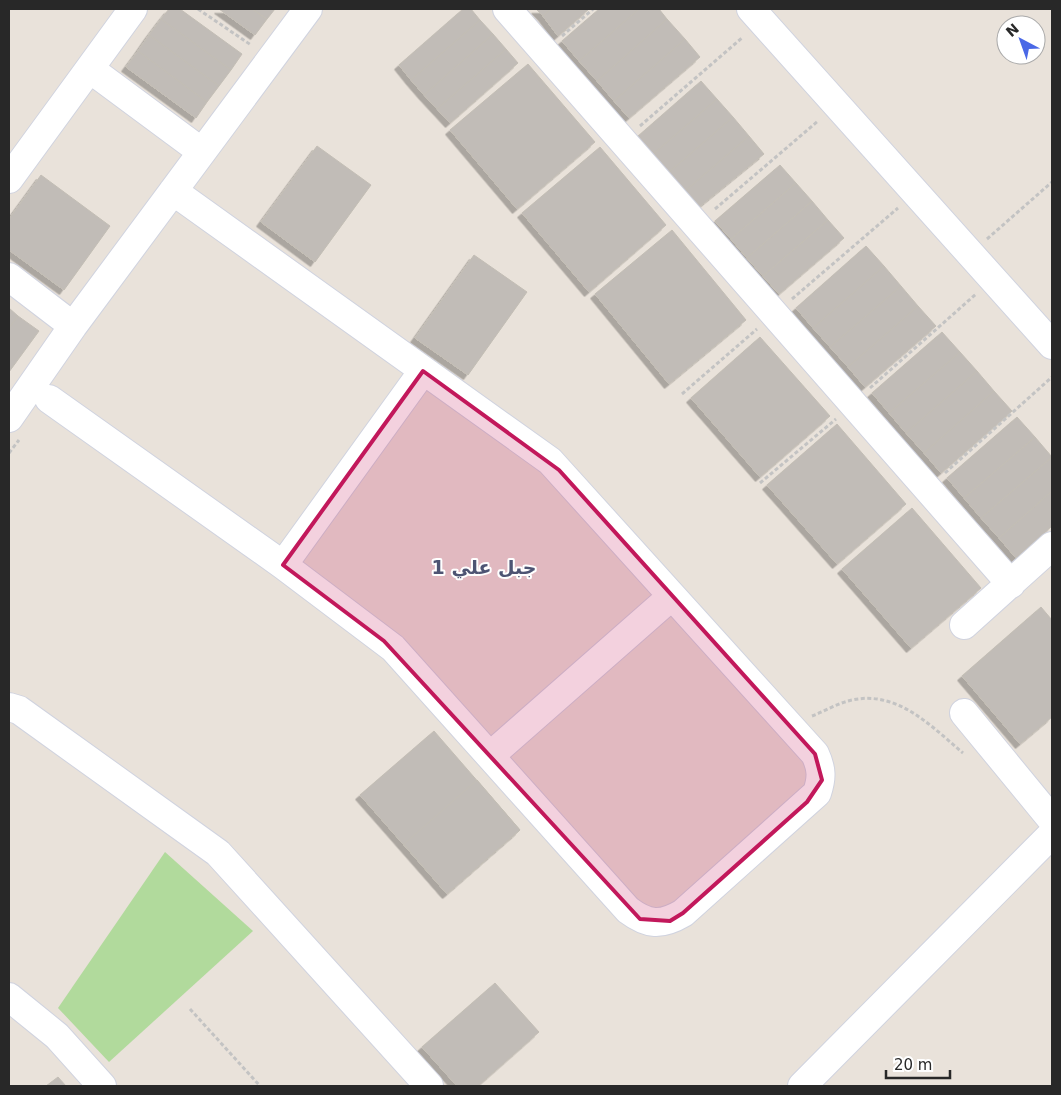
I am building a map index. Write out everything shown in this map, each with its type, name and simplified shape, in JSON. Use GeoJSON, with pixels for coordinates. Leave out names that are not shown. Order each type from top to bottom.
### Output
{"type":"FeatureCollection","features":[{"type":"Feature","properties":{"kind":"street"},"geometry":{"type":"LineString","coordinates":[[9,179],[133,9]]}},
{"type":"Feature","properties":{"kind":"street"},"geometry":{"type":"LineString","coordinates":[[9,418],[73,326],[308,9]]}},
{"type":"Feature","properties":{"kind":"street"},"geometry":{"type":"LineString","coordinates":[[507,9],[695,226],[854,403],[1011,584]]}},
{"type":"Feature","properties":{"kind":"street"},"geometry":{"type":"LineString","coordinates":[[756,15],[838,104],[1052,345]]}},
{"type":"Feature","properties":{"kind":"street"},"geometry":{"type":"LineString","coordinates":[[90,68],[202,152]]}},
{"type":"Feature","properties":{"kind":"street"},"geometry":{"type":"LineString","coordinates":[[49,399],[284,565],[393,648],[491,755],[628,910],[640,919],[655,923],[670,920],[683,913],[817,793],[822,780],[821,767],[815,754],[550,461],[423,372],[173,191]]}},
{"type":"Feature","properties":{"kind":"street"},"geometry":{"type":"LineString","coordinates":[[9,277],[73,326]]}},
{"type":"Feature","properties":{"kind":"street"},"geometry":{"type":"LineString","coordinates":[[284,565],[423,372]]}},
{"type":"Feature","properties":{"kind":"street"},"geometry":{"type":"LineString","coordinates":[[964,626],[1052,546]]}},
{"type":"Feature","properties":{"kind":"street"},"geometry":{"type":"LineString","coordinates":[[491,755],[672,596]]}},
{"type":"Feature","properties":{"kind":"street"},"geometry":{"type":"LineString","coordinates":[[9,707],[20,710],[218,853],[429,1086]]}},
{"type":"Feature","properties":{"kind":"street"},"geometry":{"type":"LineString","coordinates":[[964,713],[1052,820]]}},
{"type":"Feature","properties":{"kind":"street"},"geometry":{"type":"LineString","coordinates":[[802,1086],[1052,834]]}},
{"type":"Feature","properties":{"kind":"street"},"geometry":{"type":"LineString","coordinates":[[9,997],[57,1036],[102,1086]]}},
{"type":"Feature","properties":{"kind":"path"},"geometry":{"type":"LineString","coordinates":[[198,9],[256,48]]}},
{"type":"Feature","properties":{"kind":"path"},"geometry":{"type":"LineString","coordinates":[[545,51],[594,9]]}},
{"type":"Feature","properties":{"kind":"path"},"geometry":{"type":"LineString","coordinates":[[622,141],[756,15]]}},
{"type":"Feature","properties":{"kind":"path"},"geometry":{"type":"LineString","coordinates":[[695,226],[838,104]]}},
{"type":"Feature","properties":{"kind":"path"},"geometry":{"type":"LineString","coordinates":[[971,254],[1052,182]]}},
{"type":"Feature","properties":{"kind":"path"},"geometry":{"type":"LineString","coordinates":[[682,394],[916,192]]}},
{"type":"Feature","properties":{"kind":"path"},"geometry":{"type":"LineString","coordinates":[[760,483],[854,403],[993,278]]}},
{"type":"Feature","properties":{"kind":"path"},"geometry":{"type":"LineString","coordinates":[[928,488],[1052,377]]}},
{"type":"Feature","properties":{"kind":"path"},"geometry":{"type":"LineString","coordinates":[[790,726],[852,700],[869,698],[901,706],[928,722],[967,756]]}},
{"type":"Feature","properties":{"kind":"path"},"geometry":{"type":"LineString","coordinates":[[190,1009],[260,1086]]}},
{"type":"Feature","properties":{"kind":"highlighted area"},"geometry":{"type":"Polygon","coordinates":[[[423,371],[559,470],[815,754],[822,780],[807,802],[683,913],[670,921],[640,919],[384,641],[283,565],[423,371]]]}},
{"type":"Feature","properties":{"kind":"green space"},"geometry":{"type":"Polygon","coordinates":[[[165,852],[253,931],[109,1062],[58,1008],[165,852]]]}},
{"type":"Feature","properties":{"kind":"building"},"geometry":{"type":"Polygon","coordinates":[[[169,9],[180,9],[242,54],[231,70],[161,19],[169,9]]]}},
{"type":"Feature","properties":{"kind":"building"},"geometry":{"type":"Polygon","coordinates":[[[219,9],[252,9],[267,19],[255,35],[219,9]]]}},
{"type":"Feature","properties":{"kind":"building"},"geometry":{"type":"Polygon","coordinates":[[[252,9],[275,9],[267,19],[252,9]]]}},
{"type":"Feature","properties":{"kind":"building"},"geometry":{"type":"Polygon","coordinates":[[[463,9],[471,9],[480,20],[411,80],[399,65],[463,9]]]}},
{"type":"Feature","properties":{"kind":"building"},"geometry":{"type":"Polygon","coordinates":[[[536,9],[551,9],[543,16],[536,9]]]}},
{"type":"Feature","properties":{"kind":"building"},"geometry":{"type":"Polygon","coordinates":[[[551,9],[589,9],[558,36],[543,16],[551,9]]]}},
{"type":"Feature","properties":{"kind":"building"},"geometry":{"type":"Polygon","coordinates":[[[599,9],[639,9],[579,61],[562,41],[599,9]]]}},
{"type":"Feature","properties":{"kind":"building"},"geometry":{"type":"Polygon","coordinates":[[[639,9],[659,9],[667,19],[597,81],[579,61],[639,9]]]}},
{"type":"Feature","properties":{"kind":"building"},"geometry":{"type":"Polygon","coordinates":[[[161,19],[231,70],[219,86],[149,35],[161,19]]]}},
{"type":"Feature","properties":{"kind":"building"},"geometry":{"type":"Polygon","coordinates":[[[667,19],[685,39],[614,101],[597,81],[667,19]]]}},
{"type":"Feature","properties":{"kind":"building"},"geometry":{"type":"Polygon","coordinates":[[[480,20],[493,34],[424,95],[411,80],[480,20]]]}},
{"type":"Feature","properties":{"kind":"building"},"geometry":{"type":"Polygon","coordinates":[[[493,34],[506,49],[437,109],[424,95],[493,34]]]}},
{"type":"Feature","properties":{"kind":"building"},"geometry":{"type":"Polygon","coordinates":[[[149,35],[219,86],[207,102],[138,51],[149,35]]]}},
{"type":"Feature","properties":{"kind":"building"},"geometry":{"type":"Polygon","coordinates":[[[685,39],[700,57],[629,118],[614,101],[685,39]]]}},
{"type":"Feature","properties":{"kind":"building"},"geometry":{"type":"Polygon","coordinates":[[[506,49],[518,63],[450,123],[437,109],[506,49]]]}},
{"type":"Feature","properties":{"kind":"building"},"geometry":{"type":"Polygon","coordinates":[[[138,51],[207,102],[196,118],[126,67],[138,51]]]}},
{"type":"Feature","properties":{"kind":"building"},"geometry":{"type":"Polygon","coordinates":[[[528,64],[595,142],[517,209],[450,130],[528,64]]]}},
{"type":"Feature","properties":{"kind":"building"},"geometry":{"type":"Polygon","coordinates":[[[701,81],[717,99],[652,155],[637,137],[701,81]]]}},
{"type":"Feature","properties":{"kind":"building"},"geometry":{"type":"Polygon","coordinates":[[[717,99],[733,117],[668,173],[652,155],[717,99]]]}},
{"type":"Feature","properties":{"kind":"building"},"geometry":{"type":"Polygon","coordinates":[[[733,117],[749,136],[684,192],[668,173],[733,117]]]}},
{"type":"Feature","properties":{"kind":"building"},"geometry":{"type":"Polygon","coordinates":[[[749,136],[764,154],[698,208],[684,192],[749,136]]]}},
{"type":"Feature","properties":{"kind":"building"},"geometry":{"type":"Polygon","coordinates":[[[317,146],[371,185],[315,262],[261,222],[317,146]]]}},
{"type":"Feature","properties":{"kind":"building"},"geometry":{"type":"Polygon","coordinates":[[[600,147],[666,225],[589,292],[522,213],[600,147]]]}},
{"type":"Feature","properties":{"kind":"building"},"geometry":{"type":"Polygon","coordinates":[[[780,165],[796,183],[731,239],[715,221],[780,165]]]}},
{"type":"Feature","properties":{"kind":"building"},"geometry":{"type":"Polygon","coordinates":[[[41,175],[110,226],[64,290],[9,250],[9,219],[41,175]]]}},
{"type":"Feature","properties":{"kind":"building"},"geometry":{"type":"Polygon","coordinates":[[[796,183],[812,201],[747,258],[731,239],[796,183]]]}},
{"type":"Feature","properties":{"kind":"building"},"geometry":{"type":"Polygon","coordinates":[[[812,201],[828,220],[763,276],[747,258],[812,201]]]}},
{"type":"Feature","properties":{"kind":"building"},"geometry":{"type":"Polygon","coordinates":[[[828,220],[844,238],[779,294],[763,276],[828,220]]]}},
{"type":"Feature","properties":{"kind":"building"},"geometry":{"type":"Polygon","coordinates":[[[672,230],[746,320],[669,384],[595,294],[672,230]]]}},
{"type":"Feature","properties":{"kind":"building"},"geometry":{"type":"Polygon","coordinates":[[[866,246],[884,266],[813,328],[796,308],[866,246]]]}},
{"type":"Feature","properties":{"kind":"building"},"geometry":{"type":"Polygon","coordinates":[[[474,255],[527,292],[468,375],[415,338],[474,255]]]}},
{"type":"Feature","properties":{"kind":"building"},"geometry":{"type":"Polygon","coordinates":[[[884,266],[901,286],[830,347],[813,328],[884,266]]]}},
{"type":"Feature","properties":{"kind":"building"},"geometry":{"type":"Polygon","coordinates":[[[901,286],[918,306],[848,367],[830,347],[901,286]]]}},
{"type":"Feature","properties":{"kind":"building"},"geometry":{"type":"Polygon","coordinates":[[[918,306],[936,326],[865,387],[848,367],[918,306]]]}},
{"type":"Feature","properties":{"kind":"building"},"geometry":{"type":"Polygon","coordinates":[[[9,308],[18,316],[9,328],[9,308]]]}},
{"type":"Feature","properties":{"kind":"building"},"geometry":{"type":"Polygon","coordinates":[[[18,316],[39,331],[9,372],[9,328],[18,316]]]}},
{"type":"Feature","properties":{"kind":"building"},"geometry":{"type":"Polygon","coordinates":[[[942,332],[960,352],[889,413],[872,393],[942,332]]]}},
{"type":"Feature","properties":{"kind":"building"},"geometry":{"type":"Polygon","coordinates":[[[760,337],[830,416],[760,477],[691,398],[760,337]]]}},
{"type":"Feature","properties":{"kind":"building"},"geometry":{"type":"Polygon","coordinates":[[[960,352],[977,371],[906,433],[889,413],[960,352]]]}},
{"type":"Feature","properties":{"kind":"building"},"geometry":{"type":"Polygon","coordinates":[[[977,371],[994,391],[924,453],[906,433],[977,371]]]}},
{"type":"Feature","properties":{"kind":"building"},"geometry":{"type":"Polygon","coordinates":[[[994,391],[1012,411],[941,473],[924,453],[994,391]]]}},
{"type":"Feature","properties":{"kind":"building"},"geometry":{"type":"Polygon","coordinates":[[[1017,417],[1035,437],[964,498],[947,478],[1017,417]]]}},
{"type":"Feature","properties":{"kind":"building"},"geometry":{"type":"Polygon","coordinates":[[[837,424],[906,504],[837,564],[767,485],[837,424]]]}},
{"type":"Feature","properties":{"kind":"building"},"geometry":{"type":"Polygon","coordinates":[[[1035,437],[1052,457],[981,518],[964,498],[1035,437]]]}},
{"type":"Feature","properties":{"kind":"building"},"geometry":{"type":"Polygon","coordinates":[[[1052,457],[1052,491],[999,538],[981,518],[1052,457]]]}},
{"type":"Feature","properties":{"kind":"building"},"geometry":{"type":"Polygon","coordinates":[[[1052,491],[1052,526],[1016,558],[999,538],[1052,491]]]}},
{"type":"Feature","properties":{"kind":"building"},"geometry":{"type":"Polygon","coordinates":[[[912,508],[981,588],[911,648],[842,569],[912,508]]]}},
{"type":"Feature","properties":{"kind":"building"},"geometry":{"type":"Polygon","coordinates":[[[1041,607],[1052,620],[1052,717],[1020,744],[962,676],[1041,607]]]}},
{"type":"Feature","properties":{"kind":"building"},"geometry":{"type":"Polygon","coordinates":[[[434,731],[520,830],[447,894],[360,795],[434,731]]]}},
{"type":"Feature","properties":{"kind":"building"},"geometry":{"type":"Polygon","coordinates":[[[477,780],[520,830],[447,894],[404,844],[477,780]]]}},
{"type":"Feature","properties":{"kind":"building"},"geometry":{"type":"Polygon","coordinates":[[[495,983],[539,1032],[478,1086],[457,1086],[422,1047],[495,983]]]}},
{"type":"Feature","properties":{"kind":"building"},"geometry":{"type":"Polygon","coordinates":[[[58,1077],[66,1086],[46,1086],[58,1077]]]}},
{"type":"Feature","properties":{"kind":"district","name":"جبل علي 1"},"geometry":{"type":"Point","coordinates":[484,567]}}]}
